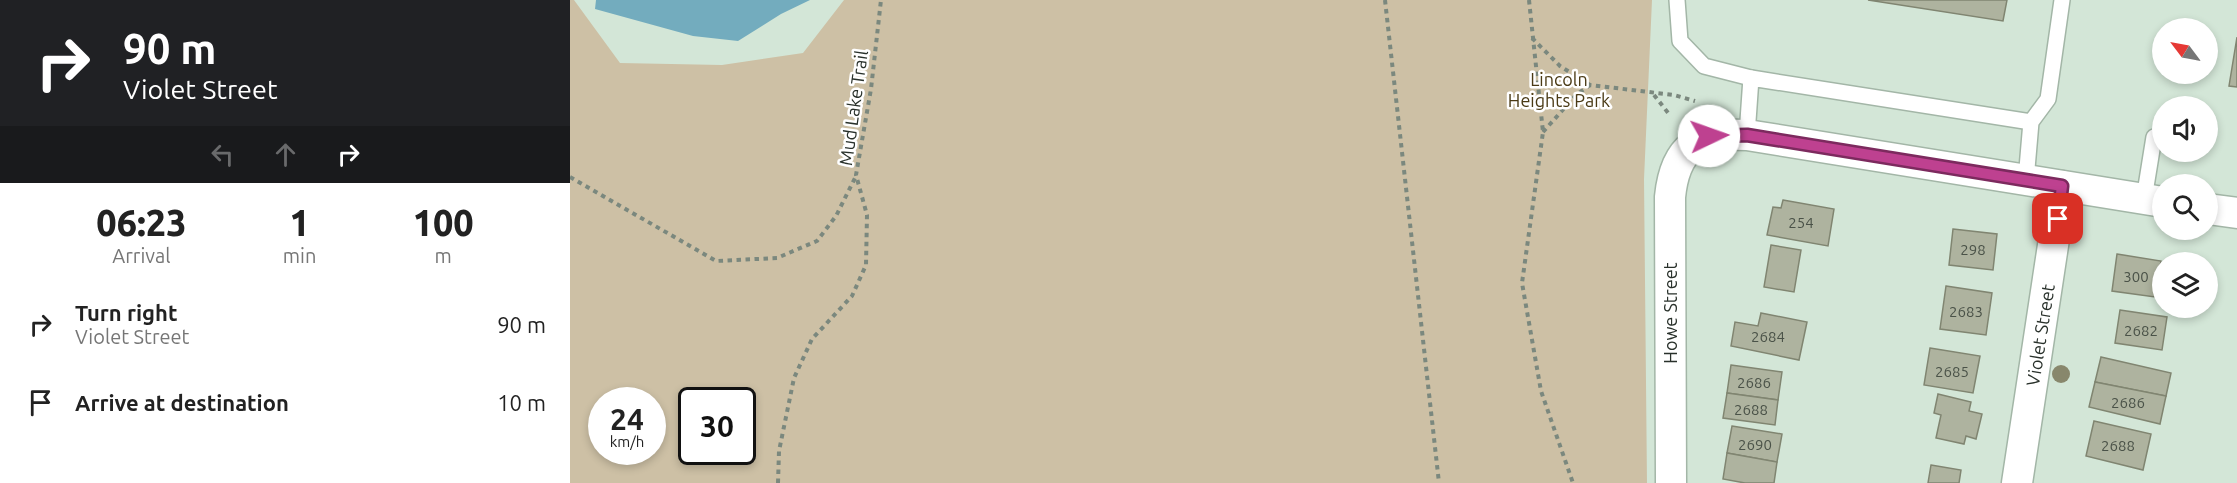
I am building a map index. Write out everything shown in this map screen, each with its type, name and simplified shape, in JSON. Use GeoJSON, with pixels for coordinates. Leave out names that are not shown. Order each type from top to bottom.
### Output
{"type":"FeatureCollection","features":[{"type":"Feature","properties":{"kind":"street","name":"Howe Street"},"geometry":{"type":"LineString","coordinates":[[1671,483],[1670,197],[1674,171],[1688,148],[1709,136],[1747,135]]}},
{"type":"Feature","properties":{"kind":"street"},"geometry":{"type":"LineString","coordinates":[[1747,135],[2152,200]]}},
{"type":"Feature","properties":{"kind":"street","name":"Violet Street"},"geometry":{"type":"LineString","coordinates":[[2017,483],[2062,186]]}},
{"type":"Feature","properties":{"kind":"street"},"geometry":{"type":"LineString","coordinates":[[2218,210],[2237,213]]}},
{"type":"Feature","properties":{"kind":"lane"},"geometry":{"type":"LineString","coordinates":[[1677,0],[1680,41],[1704,66],[1750,78],[2031,123]]}},
{"type":"Feature","properties":{"kind":"lane"},"geometry":{"type":"LineString","coordinates":[[2026,180],[2031,123],[2048,99],[2062,0]]}},
{"type":"Feature","properties":{"kind":"lane"},"geometry":{"type":"LineString","coordinates":[[1747,135],[1750,78]]}},
{"type":"Feature","properties":{"kind":"path","name":"Mud Lake Trail"},"geometry":{"type":"LineString","coordinates":[[778,483],[779,451],[794,378],[812,339],[852,296],[866,266],[867,215],[856,175],[871,89],[881,0]]}},
{"type":"Feature","properties":{"kind":"path"},"geometry":{"type":"LineString","coordinates":[[1385,0],[1439,483]]}},
{"type":"Feature","properties":{"kind":"path"},"geometry":{"type":"LineString","coordinates":[[1529,0],[1543,132],[1522,283],[1541,390],[1573,483]]}},
{"type":"Feature","properties":{"kind":"path"},"geometry":{"type":"LineString","coordinates":[[1532,37],[1560,66],[1590,85],[1674,95],[1695,101]]}},
{"type":"Feature","properties":{"kind":"path"},"geometry":{"type":"LineString","coordinates":[[1543,132],[1576,95],[1590,85]]}},
{"type":"Feature","properties":{"kind":"path"},"geometry":{"type":"LineString","coordinates":[[1653,94],[1670,114]]}},
{"type":"Feature","properties":{"kind":"path"},"geometry":{"type":"LineString","coordinates":[[570,177],[716,261],[777,258],[817,241],[836,216],[856,175]]}},
{"type":"Feature","properties":{"kind":"green space","name":"Lincoln Heights Park"},"geometry":{"type":"Polygon","coordinates":[[[570,0],[574,0],[620,63],[722,65],[803,53],[844,0],[1652,0],[1644,179],[1647,483],[570,483],[570,0]]]}},
{"type":"Feature","properties":{"kind":"water"},"geometry":{"type":"Polygon","coordinates":[[[596,0],[810,0],[781,14],[738,41],[693,36],[595,9],[596,0]]]}},
{"type":"Feature","properties":{"kind":"building"},"geometry":{"type":"Polygon","coordinates":[[[1868,0],[2007,0],[2003,21],[1868,0]]]}},
{"type":"Feature","properties":{"kind":"building"},"geometry":{"type":"Polygon","coordinates":[[[2237,37],[2237,87],[2229,86],[2237,37]]]}},
{"type":"Feature","properties":{"kind":"building"},"geometry":{"type":"Polygon","coordinates":[[[1783,200],[1834,209],[1828,246],[1767,235],[1773,207],[1781,208],[1783,200]]]}},
{"type":"Feature","properties":{"kind":"building"},"geometry":{"type":"Polygon","coordinates":[[[1953,229],[1997,234],[1993,270],[1949,265],[1953,229]]]}},
{"type":"Feature","properties":{"kind":"building"},"geometry":{"type":"Polygon","coordinates":[[[1771,245],[1801,250],[1794,292],[1764,287],[1771,245]]]}},
{"type":"Feature","properties":{"kind":"building"},"geometry":{"type":"Polygon","coordinates":[[[2117,254],[2152,260],[2152,297],[2112,291],[2117,254]]]}},
{"type":"Feature","properties":{"kind":"building"},"geometry":{"type":"Polygon","coordinates":[[[1946,286],[1992,293],[1986,335],[1940,329],[1946,286]]]}},
{"type":"Feature","properties":{"kind":"building"},"geometry":{"type":"Polygon","coordinates":[[[2120,310],[2152,315],[2152,318],[2167,318],[2162,350],[2115,343],[2120,310]]]}},
{"type":"Feature","properties":{"kind":"building"},"geometry":{"type":"Polygon","coordinates":[[[1761,313],[1807,322],[1799,360],[1731,346],[1735,322],[1758,326],[1761,313]]]}},
{"type":"Feature","properties":{"kind":"building"},"geometry":{"type":"Polygon","coordinates":[[[1930,348],[1980,356],[1973,393],[1924,385],[1930,348]]]}},
{"type":"Feature","properties":{"kind":"building"},"geometry":{"type":"Polygon","coordinates":[[[2101,357],[2171,373],[2166,396],[2095,382],[2101,357]]]}},
{"type":"Feature","properties":{"kind":"building"},"geometry":{"type":"Polygon","coordinates":[[[1731,365],[1782,372],[1778,400],[1727,393],[1731,365]]]}},
{"type":"Feature","properties":{"kind":"building"},"geometry":{"type":"Polygon","coordinates":[[[2095,382],[2166,396],[2160,424],[2089,407],[2095,382]]]}},
{"type":"Feature","properties":{"kind":"building"},"geometry":{"type":"Polygon","coordinates":[[[1727,393],[1778,400],[1775,425],[1723,418],[1727,393]]]}},
{"type":"Feature","properties":{"kind":"building"},"geometry":{"type":"Polygon","coordinates":[[[1938,394],[1971,402],[1969,411],[1982,414],[1976,439],[1966,436],[1964,444],[1936,438],[1941,415],[1934,413],[1938,394]]]}},
{"type":"Feature","properties":{"kind":"building"},"geometry":{"type":"Polygon","coordinates":[[[2094,421],[2151,434],[2143,470],[2086,456],[2094,421]]]}},
{"type":"Feature","properties":{"kind":"building"},"geometry":{"type":"Polygon","coordinates":[[[1732,426],[1782,434],[1777,462],[1727,453],[1732,426]]]}},
{"type":"Feature","properties":{"kind":"building"},"geometry":{"type":"Polygon","coordinates":[[[1727,453],[1777,462],[1774,483],[1745,483],[1723,479],[1727,453]]]}},
{"type":"Feature","properties":{"kind":"building"},"geometry":{"type":"Polygon","coordinates":[[[1931,465],[1961,470],[1959,483],[1928,483],[1931,465]]]}},
{"type":"Feature","properties":{"kind":"route"},"geometry":{"type":"LineString","coordinates":[[1709,136],[1724,133],[1747,135],[2062,186],[2058,219]]}}]}
